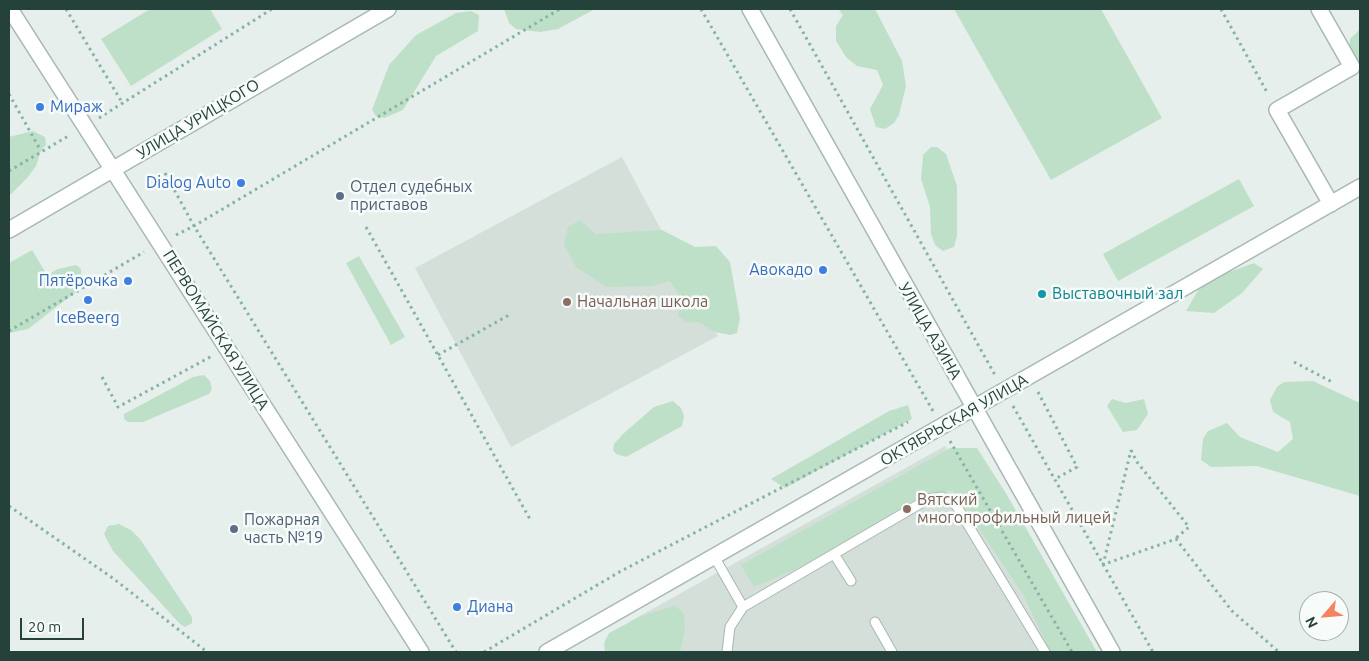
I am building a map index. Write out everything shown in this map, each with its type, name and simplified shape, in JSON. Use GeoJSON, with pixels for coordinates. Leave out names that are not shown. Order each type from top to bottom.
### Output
{"type":"FeatureCollection","features":[{"type":"Feature","properties":{"kind":"street","name":"ПЕРВОМАЙСКАЯ УЛИЦА"},"geometry":{"type":"LineString","coordinates":[[10,9],[421,652]]}},
{"type":"Feature","properties":{"kind":"street","name":"УЛИЦА УРИЦКОГО"},"geometry":{"type":"LineString","coordinates":[[9,230],[388,9]]}},
{"type":"Feature","properties":{"kind":"street","name":"УЛИЦА АЗИНА"},"geometry":{"type":"LineString","coordinates":[[750,9],[1112,652]]}},
{"type":"Feature","properties":{"kind":"street"},"geometry":{"type":"LineString","coordinates":[[1319,9],[1352,67],[1277,110],[1331,204]]}},
{"type":"Feature","properties":{"kind":"street","name":"ОКТЯБРЬСКАЯ УЛИЦА"},"geometry":{"type":"LineString","coordinates":[[547,652],[715,558],[1360,187]]}},
{"type":"Feature","properties":{"kind":"lane"},"geometry":{"type":"LineString","coordinates":[[727,652],[730,627],[742,607],[928,499],[942,497],[956,505],[1045,652]]}},
{"type":"Feature","properties":{"kind":"lane"},"geometry":{"type":"LineString","coordinates":[[834,554],[851,581]]}},
{"type":"Feature","properties":{"kind":"lane"},"geometry":{"type":"LineString","coordinates":[[715,558],[742,607]]}},
{"type":"Feature","properties":{"kind":"lane"},"geometry":{"type":"LineString","coordinates":[[875,622],[892,652]]}},
{"type":"Feature","properties":{"kind":"path"},"geometry":{"type":"LineString","coordinates":[[66,9],[123,104]]}},
{"type":"Feature","properties":{"kind":"path"},"geometry":{"type":"LineString","coordinates":[[9,171],[123,104],[272,9]]}},
{"type":"Feature","properties":{"kind":"path"},"geometry":{"type":"LineString","coordinates":[[9,331],[160,242],[194,226],[560,9]]}},
{"type":"Feature","properties":{"kind":"path"},"geometry":{"type":"LineString","coordinates":[[701,9],[1072,652]]}},
{"type":"Feature","properties":{"kind":"path"},"geometry":{"type":"LineString","coordinates":[[790,9],[1102,565],[1153,652]]}},
{"type":"Feature","properties":{"kind":"path"},"geometry":{"type":"LineString","coordinates":[[1221,9],[1277,110]]}},
{"type":"Feature","properties":{"kind":"path"},"geometry":{"type":"LineString","coordinates":[[9,94],[41,151]]}},
{"type":"Feature","properties":{"kind":"path"},"geometry":{"type":"LineString","coordinates":[[164,173],[194,226],[456,652]]}},
{"type":"Feature","properties":{"kind":"path"},"geometry":{"type":"LineString","coordinates":[[366,227],[531,521]]}},
{"type":"Feature","properties":{"kind":"path"},"geometry":{"type":"LineString","coordinates":[[438,355],[509,315]]}},
{"type":"Feature","properties":{"kind":"path"},"geometry":{"type":"LineString","coordinates":[[102,377],[118,407],[227,348]]}},
{"type":"Feature","properties":{"kind":"path"},"geometry":{"type":"LineString","coordinates":[[1294,362],[1334,383]]}},
{"type":"Feature","properties":{"kind":"path"},"geometry":{"type":"LineString","coordinates":[[1029,376],[1077,467],[1054,479]]}},
{"type":"Feature","properties":{"kind":"path"},"geometry":{"type":"LineString","coordinates":[[924,414],[933,410]]}},
{"type":"Feature","properties":{"kind":"path"},"geometry":{"type":"LineString","coordinates":[[484,652],[621,570],[915,418]]}},
{"type":"Feature","properties":{"kind":"path"},"geometry":{"type":"LineString","coordinates":[[1131,450],[1137,462],[1189,527],[1176,539],[1102,565],[1131,450]]}},
{"type":"Feature","properties":{"kind":"path"},"geometry":{"type":"LineString","coordinates":[[9,506],[114,579],[207,652]]}},
{"type":"Feature","properties":{"kind":"path"},"geometry":{"type":"LineString","coordinates":[[1176,539],[1232,611],[1278,652]]}},
{"type":"Feature","properties":{"kind":"shaded area","name":"Начальная школа"},"geometry":{"type":"Polygon","coordinates":[[[622,157],[718,336],[511,447],[415,268],[622,157]]]}},
{"type":"Feature","properties":{"kind":"shaded area","name":"Вятский многопрофильный лицей"},"geometry":{"type":"Polygon","coordinates":[[[945,446],[1061,652],[632,651],[629,622],[945,446]]]}},
{"type":"Feature","properties":{"kind":"green space"},"geometry":{"type":"Polygon","coordinates":[[[150,9],[210,9],[222,29],[131,86],[101,39],[150,9]]]}},
{"type":"Feature","properties":{"kind":"green space"},"geometry":{"type":"Polygon","coordinates":[[[504,9],[595,9],[558,29],[540,32],[516,29],[509,23],[504,9]]]}},
{"type":"Feature","properties":{"kind":"green space"},"geometry":{"type":"Polygon","coordinates":[[[838,9],[875,9],[902,61],[906,86],[899,115],[894,123],[885,129],[876,127],[870,109],[883,85],[877,70],[857,66],[846,57],[836,41],[836,26],[843,15],[838,9]]]}},
{"type":"Feature","properties":{"kind":"green space"},"geometry":{"type":"Polygon","coordinates":[[[954,9],[1101,9],[1162,118],[1051,180],[954,9]]]}},
{"type":"Feature","properties":{"kind":"green space"},"geometry":{"type":"Polygon","coordinates":[[[471,11],[479,15],[478,31],[436,56],[403,110],[384,118],[376,116],[372,110],[389,65],[416,35],[456,13],[471,11]]]}},
{"type":"Feature","properties":{"kind":"green space"},"geometry":{"type":"Polygon","coordinates":[[[1360,29],[1360,60],[1358,60],[1349,55],[1350,39],[1360,29]]]}},
{"type":"Feature","properties":{"kind":"green space"},"geometry":{"type":"Polygon","coordinates":[[[33,131],[45,137],[46,145],[41,150],[36,166],[9,196],[9,137],[33,131]]]}},
{"type":"Feature","properties":{"kind":"green space"},"geometry":{"type":"Polygon","coordinates":[[[931,147],[937,147],[946,154],[957,186],[957,236],[954,247],[943,251],[935,245],[931,234],[930,207],[921,179],[923,155],[931,147]]]}},
{"type":"Feature","properties":{"kind":"green space"},"geometry":{"type":"Polygon","coordinates":[[[1239,179],[1254,206],[1118,281],[1103,254],[1239,179]]]}},
{"type":"Feature","properties":{"kind":"green space"},"geometry":{"type":"Polygon","coordinates":[[[580,220],[595,234],[662,230],[695,247],[716,246],[730,262],[740,318],[737,333],[730,335],[715,332],[698,322],[687,323],[678,316],[682,300],[670,281],[652,286],[607,287],[576,267],[564,244],[568,227],[580,220]]]}},
{"type":"Feature","properties":{"kind":"green space"},"geometry":{"type":"Polygon","coordinates":[[[32,250],[47,275],[58,269],[76,265],[81,269],[81,281],[77,291],[28,329],[9,333],[9,263],[32,250]]]}},
{"type":"Feature","properties":{"kind":"green space"},"geometry":{"type":"Polygon","coordinates":[[[359,256],[405,337],[391,345],[346,263],[359,256]]]}},
{"type":"Feature","properties":{"kind":"green space"},"geometry":{"type":"Polygon","coordinates":[[[1254,263],[1263,269],[1242,293],[1214,313],[1186,311],[1200,287],[1224,274],[1254,263]]]}},
{"type":"Feature","properties":{"kind":"green space"},"geometry":{"type":"Polygon","coordinates":[[[204,375],[210,381],[212,389],[209,394],[143,422],[128,422],[124,419],[124,414],[193,377],[204,375]]]}},
{"type":"Feature","properties":{"kind":"green space"},"geometry":{"type":"Polygon","coordinates":[[[1313,381],[1360,403],[1360,496],[1257,466],[1211,467],[1201,460],[1203,439],[1208,431],[1227,423],[1240,437],[1278,452],[1293,439],[1290,422],[1273,412],[1270,400],[1277,387],[1284,382],[1313,381]]]}},
{"type":"Feature","properties":{"kind":"green space"},"geometry":{"type":"Polygon","coordinates":[[[1112,399],[1126,403],[1144,399],[1148,414],[1137,430],[1123,432],[1107,406],[1112,399]]]}},
{"type":"Feature","properties":{"kind":"green space"},"geometry":{"type":"Polygon","coordinates":[[[673,401],[681,408],[684,416],[682,426],[626,457],[616,454],[613,450],[614,444],[623,434],[654,407],[673,401]]]}},
{"type":"Feature","properties":{"kind":"green space"},"geometry":{"type":"Polygon","coordinates":[[[908,405],[912,419],[785,488],[771,479],[889,411],[908,405]]]}},
{"type":"Feature","properties":{"kind":"green space"},"geometry":{"type":"Polygon","coordinates":[[[950,448],[977,448],[1007,495],[1097,652],[1050,652],[1024,596],[953,490],[910,502],[839,551],[754,587],[741,565],[950,448]]]}},
{"type":"Feature","properties":{"kind":"green space"},"geometry":{"type":"Polygon","coordinates":[[[119,524],[131,530],[140,539],[192,617],[192,623],[185,627],[180,624],[113,551],[104,534],[108,526],[119,524]]]}},
{"type":"Feature","properties":{"kind":"green space"},"geometry":{"type":"Polygon","coordinates":[[[675,605],[684,614],[685,630],[680,652],[605,652],[604,643],[609,633],[639,617],[675,605]]]}},
{"type":"Feature","properties":{"kind":"place","name":"Мираж"},"geometry":{"type":"Point","coordinates":[40,107]}},
{"type":"Feature","properties":{"kind":"place","name":"Dialog Auto"},"geometry":{"type":"Point","coordinates":[241,183]}},
{"type":"Feature","properties":{"kind":"place","name":"Отдел судебных приставов"},"geometry":{"type":"Point","coordinates":[340,196]}},
{"type":"Feature","properties":{"kind":"place","name":"Авокадо"},"geometry":{"type":"Point","coordinates":[823,270]}},
{"type":"Feature","properties":{"kind":"place","name":"Пятёрочка"},"geometry":{"type":"Point","coordinates":[128,281]}},
{"type":"Feature","properties":{"kind":"place","name":"Выставочный зал"},"geometry":{"type":"Point","coordinates":[1042,294]}},
{"type":"Feature","properties":{"kind":"place","name":"IceBeerg"},"geometry":{"type":"Point","coordinates":[88,300]}},
{"type":"Feature","properties":{"kind":"place","name":"Начальная школа"},"geometry":{"type":"Point","coordinates":[567,302]}},
{"type":"Feature","properties":{"kind":"place","name":"Вятский многопрофильный лицей"},"geometry":{"type":"Point","coordinates":[907,509]}},
{"type":"Feature","properties":{"kind":"place","name":"Пожарная часть №19"},"geometry":{"type":"Point","coordinates":[234,529]}},
{"type":"Feature","properties":{"kind":"place","name":"Диана"},"geometry":{"type":"Point","coordinates":[457,607]}}]}
